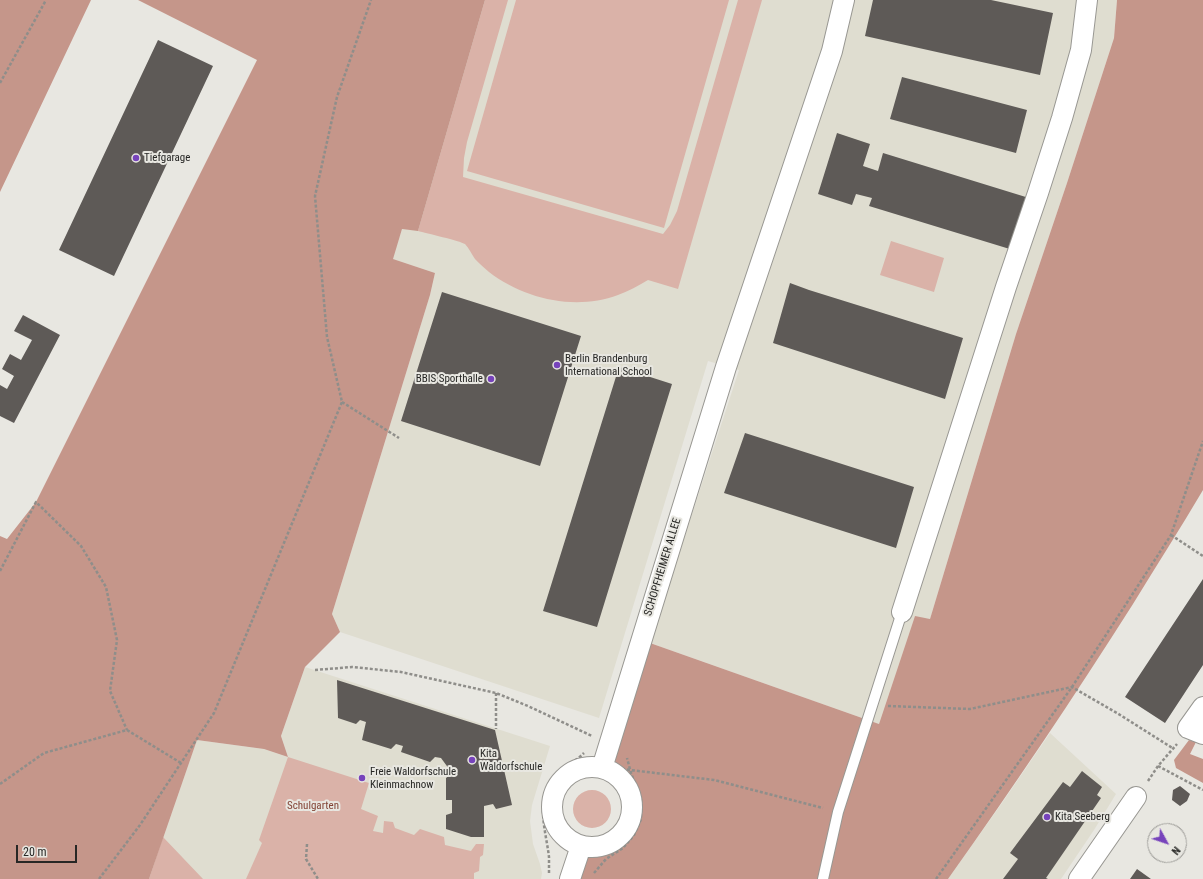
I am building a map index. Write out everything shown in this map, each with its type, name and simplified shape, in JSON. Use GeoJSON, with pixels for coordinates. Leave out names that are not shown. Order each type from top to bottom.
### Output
{"type":"FeatureCollection","features":[{"type":"Feature","properties":{"kind":"street","name":"SCHOPFHEIMER ALLEE"},"geometry":{"type":"LineString","coordinates":[[602,768],[726,367],[832,51],[844,0]]}},
{"type":"Feature","properties":{"kind":"street"},"geometry":{"type":"LineString","coordinates":[[902,612],[1006,287],[1062,118],[1081,50],[1087,0]]}},
{"type":"Feature","properties":{"kind":"street"},"geometry":{"type":"LineString","coordinates":[[1196,731],[1203,707]]}},
{"type":"Feature","properties":{"kind":"street"},"geometry":{"type":"LineString","coordinates":[[588,767],[602,768],[614,773],[623,781],[630,792],[632,804],[631,817],[626,829],[617,838],[606,845],[594,847],[581,846],[568,840],[559,830],[553,817],[551,804],[555,790],[563,779],[574,770],[588,767]]}},
{"type":"Feature","properties":{"kind":"street"},"geometry":{"type":"LineString","coordinates":[[1079,879],[1136,797]]}},
{"type":"Feature","properties":{"kind":"street"},"geometry":{"type":"LineString","coordinates":[[570,879],[581,846]]}},
{"type":"Feature","properties":{"kind":"lane"},"geometry":{"type":"LineString","coordinates":[[823,879],[838,812],[902,612]]}},
{"type":"Feature","properties":{"kind":"path"},"geometry":{"type":"LineString","coordinates":[[0,83],[46,0]]}},
{"type":"Feature","properties":{"kind":"path"},"geometry":{"type":"LineString","coordinates":[[99,879],[140,825],[214,713],[342,402],[327,337],[315,196],[337,97],[371,0]]}},
{"type":"Feature","properties":{"kind":"path"},"geometry":{"type":"LineString","coordinates":[[342,402],[399,438]]}},
{"type":"Feature","properties":{"kind":"path"},"geometry":{"type":"LineString","coordinates":[[936,879],[1072,687],[1171,535],[1203,441]]}},
{"type":"Feature","properties":{"kind":"path"},"geometry":{"type":"LineString","coordinates":[[0,571],[36,502],[81,546],[106,587],[117,640],[110,691],[127,730],[180,763]]}},
{"type":"Feature","properties":{"kind":"path"},"geometry":{"type":"LineString","coordinates":[[1171,535],[1203,556]]}},
{"type":"Feature","properties":{"kind":"path"},"geometry":{"type":"LineString","coordinates":[[315,670],[352,667],[401,672],[496,694],[528,706],[610,744],[630,770],[641,800],[641,819],[634,835],[623,848],[606,859],[594,874]]}},
{"type":"Feature","properties":{"kind":"path"},"geometry":{"type":"LineString","coordinates":[[872,705],[970,709],[1072,687],[1174,749]]}},
{"type":"Feature","properties":{"kind":"path"},"geometry":{"type":"LineString","coordinates":[[496,694],[496,729]]}},
{"type":"Feature","properties":{"kind":"path"},"geometry":{"type":"LineString","coordinates":[[0,784],[44,753],[127,730]]}},
{"type":"Feature","properties":{"kind":"path"},"geometry":{"type":"LineString","coordinates":[[1136,797],[1158,766],[1174,749],[1196,731]]}},
{"type":"Feature","properties":{"kind":"path"},"geometry":{"type":"LineString","coordinates":[[550,875],[543,815],[545,794],[554,779],[569,765],[584,754],[610,744]]}},
{"type":"Feature","properties":{"kind":"path"},"geometry":{"type":"LineString","coordinates":[[1158,766],[1203,790]]}},
{"type":"Feature","properties":{"kind":"path"},"geometry":{"type":"LineString","coordinates":[[602,768],[714,780],[838,812]]}},
{"type":"Feature","properties":{"kind":"path"},"geometry":{"type":"LineString","coordinates":[[308,844],[306,859],[318,879]]}},
{"type":"Feature","properties":{"kind":"shaded area"},"geometry":{"type":"Polygon","coordinates":[[[0,0],[91,0],[0,192],[0,0]]]}},
{"type":"Feature","properties":{"kind":"shaded area"},"geometry":{"type":"Polygon","coordinates":[[[138,0],[485,0],[418,231],[402,229],[393,259],[435,273],[430,295],[332,614],[340,632],[305,667],[281,736],[288,757],[264,749],[197,740],[149,879],[0,879],[0,536],[7,539],[36,502],[257,60],[138,0]]]}},
{"type":"Feature","properties":{"kind":"shaded area","name":"Berlin Brandenburg International School"},"geometry":{"type":"Polygon","coordinates":[[[485,0],[1117,0],[1114,38],[1016,334],[930,619],[915,617],[879,724],[650,643],[739,370],[708,361],[599,718],[340,632],[332,614],[430,295],[435,273],[392,259],[402,229],[418,230],[485,0]]]}},
{"type":"Feature","properties":{"kind":"shaded area"},"geometry":{"type":"Polygon","coordinates":[[[1117,0],[1203,0],[1203,490],[1186,519],[1088,674],[996,811],[948,879],[570,879],[581,846],[600,847],[606,845],[622,834],[627,826],[631,808],[631,798],[628,789],[618,776],[602,768],[650,643],[879,724],[915,616],[930,619],[1016,334],[1114,38],[1117,0]]]}},
{"type":"Feature","properties":{"kind":"shaded area","name":"Freie Waldorfschule Kleinmachnow"},"geometry":{"type":"Polygon","coordinates":[[[305,667],[550,746],[532,805],[530,821],[533,844],[542,873],[541,879],[149,879],[197,740],[264,749],[288,757],[281,736],[305,667]]]}},
{"type":"Feature","properties":{"kind":"shaded area","name":"Kita Seeberg"},"geometry":{"type":"Polygon","coordinates":[[[1050,733],[1116,794],[1061,879],[948,879],[1002,803],[1050,733]]]}},
{"type":"Feature","properties":{"kind":"shaded area"},"geometry":{"type":"Polygon","coordinates":[[[1189,740],[1196,742],[1190,754],[1203,759],[1203,783],[1176,768],[1174,760],[1189,740]]]}},
{"type":"Feature","properties":{"kind":"green space"},"geometry":{"type":"Polygon","coordinates":[[[485,0],[508,0],[467,142],[463,177],[663,234],[670,225],[677,211],[738,0],[762,0],[678,289],[648,280],[626,292],[602,300],[568,302],[550,300],[518,289],[489,272],[475,259],[465,244],[418,231],[485,0]]]}},
{"type":"Feature","properties":{"kind":"green space"},"geometry":{"type":"Polygon","coordinates":[[[516,0],[729,0],[664,228],[467,171],[516,0]]]}},
{"type":"Feature","properties":{"kind":"green space"},"geometry":{"type":"Polygon","coordinates":[[[891,241],[944,258],[934,292],[880,275],[891,241]]]}},
{"type":"Feature","properties":{"kind":"green space","name":"Schulgarten"},"geometry":{"type":"Polygon","coordinates":[[[288,757],[369,783],[361,809],[378,816],[373,831],[383,833],[384,821],[393,822],[395,828],[414,835],[420,829],[444,837],[445,845],[471,851],[476,844],[484,844],[483,855],[480,857],[479,871],[474,873],[474,879],[246,879],[262,843],[259,840],[288,757]]]}},
{"type":"Feature","properties":{"kind":"green space"},"geometry":{"type":"Polygon","coordinates":[[[588,790],[596,790],[608,799],[611,809],[608,819],[602,825],[596,828],[588,828],[576,819],[573,813],[573,805],[582,793],[588,790]]]}},
{"type":"Feature","properties":{"kind":"green space"},"geometry":{"type":"Polygon","coordinates":[[[163,837],[203,879],[149,879],[163,837]]]}},
{"type":"Feature","properties":{"kind":"building"},"geometry":{"type":"Polygon","coordinates":[[[873,0],[991,0],[1053,13],[1040,75],[865,36],[873,0]]]}},
{"type":"Feature","properties":{"kind":"building","name":"Tiefgarage"},"geometry":{"type":"Polygon","coordinates":[[[158,40],[213,66],[114,276],[59,250],[158,40]]]}},
{"type":"Feature","properties":{"kind":"building"},"geometry":{"type":"Polygon","coordinates":[[[902,77],[1027,110],[1016,153],[890,119],[902,77]]]}},
{"type":"Feature","properties":{"kind":"building"},"geometry":{"type":"Polygon","coordinates":[[[837,133],[870,144],[863,166],[878,171],[883,153],[1029,198],[1013,250],[869,206],[872,198],[856,194],[852,205],[818,194],[837,133]]]}},
{"type":"Feature","properties":{"kind":"building"},"geometry":{"type":"Polygon","coordinates":[[[790,283],[963,338],[945,399],[773,343],[790,283]]]}},
{"type":"Feature","properties":{"kind":"building","name":"BBIS Sporthalle"},"geometry":{"type":"Polygon","coordinates":[[[442,292],[581,336],[540,466],[401,421],[442,292]]]}},
{"type":"Feature","properties":{"kind":"building"},"geometry":{"type":"Polygon","coordinates":[[[23,315],[60,335],[14,423],[0,416],[0,385],[7,389],[14,376],[2,369],[10,354],[21,360],[32,340],[14,331],[23,315]]]}},
{"type":"Feature","properties":{"kind":"building"},"geometry":{"type":"Polygon","coordinates":[[[619,367],[672,384],[597,627],[543,611],[619,367]]]}},
{"type":"Feature","properties":{"kind":"building"},"geometry":{"type":"Polygon","coordinates":[[[745,433],[914,487],[896,548],[724,493],[745,433]]]}},
{"type":"Feature","properties":{"kind":"building"},"geometry":{"type":"Polygon","coordinates":[[[1203,579],[1203,665],[1165,723],[1125,697],[1203,579]]]}},
{"type":"Feature","properties":{"kind":"building","name":"Kita Waldorfschule"},"geometry":{"type":"Polygon","coordinates":[[[337,680],[495,730],[512,805],[496,809],[493,804],[484,806],[484,837],[471,837],[446,829],[446,815],[452,813],[452,800],[446,800],[446,778],[452,773],[441,758],[435,757],[430,762],[401,752],[403,746],[396,744],[391,749],[362,740],[366,722],[360,720],[356,724],[338,718],[337,680]]]}},
{"type":"Feature","properties":{"kind":"building"},"geometry":{"type":"Polygon","coordinates":[[[1082,771],[1102,787],[1097,795],[1101,798],[1046,878],[1048,879],[1003,879],[1018,859],[1010,853],[1063,782],[1070,787],[1082,771]]]}},
{"type":"Feature","properties":{"kind":"building"},"geometry":{"type":"Polygon","coordinates":[[[1180,786],[1190,794],[1187,801],[1180,806],[1172,800],[1173,790],[1180,786]]]}},
{"type":"Feature","properties":{"kind":"building"},"geometry":{"type":"Polygon","coordinates":[[[1137,869],[1151,879],[1130,879],[1137,869]]]}},
{"type":"Feature","properties":{"kind":"place","name":"Tiefgarage"},"geometry":{"type":"Point","coordinates":[136,158]}},
{"type":"Feature","properties":{"kind":"place","name":"Berlin Brandenburg International School"},"geometry":{"type":"Point","coordinates":[557,365]}},
{"type":"Feature","properties":{"kind":"place","name":"BBIS Sporthalle"},"geometry":{"type":"Point","coordinates":[491,379]}},
{"type":"Feature","properties":{"kind":"place","name":"Kita Waldorfschule"},"geometry":{"type":"Point","coordinates":[472,760]}},
{"type":"Feature","properties":{"kind":"place","name":"Freie Waldorfschule Kleinmachnow"},"geometry":{"type":"Point","coordinates":[362,778]}},
{"type":"Feature","properties":{"kind":"place","name":"Kita Seeberg"},"geometry":{"type":"Point","coordinates":[1047,817]}}]}
